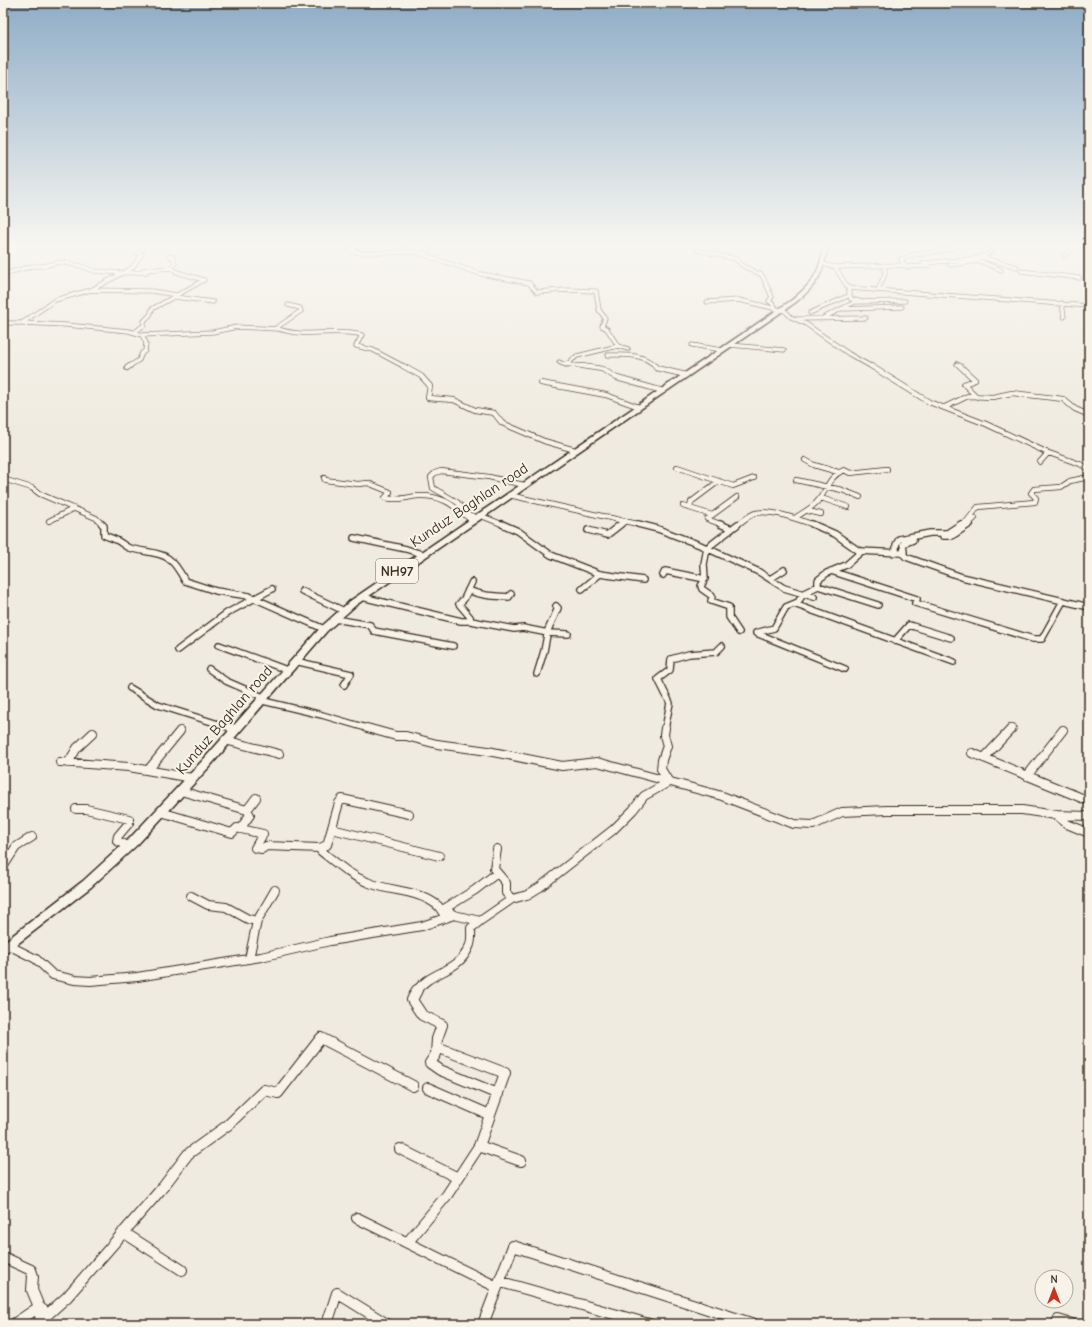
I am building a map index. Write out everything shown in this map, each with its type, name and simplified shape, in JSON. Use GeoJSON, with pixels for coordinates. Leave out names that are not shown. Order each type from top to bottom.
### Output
{"type":"FeatureCollection","features":[{"type":"Feature","properties":{"kind":"highway","name":"Kunduz Baghlan road"},"geometry":{"type":"LineString","coordinates":[[5,947],[103,869],[128,846],[181,791],[324,629],[362,596],[475,517],[730,345],[782,306]]}},
{"type":"Feature","properties":{"kind":"street"},"geometry":{"type":"LineString","coordinates":[[22,323],[46,306]]}},
{"type":"Feature","properties":{"kind":"street"},"geometry":{"type":"LineString","coordinates":[[135,332],[144,325],[144,321],[150,315],[152,309],[158,306]]}},
{"type":"Feature","properties":{"kind":"street"},"geometry":{"type":"LineString","coordinates":[[278,329],[276,328],[301,311],[300,308],[292,306]]}},
{"type":"Feature","properties":{"kind":"street"},"geometry":{"type":"LineString","coordinates":[[598,306],[599,310],[605,318],[602,326],[607,329],[618,346]]}},
{"type":"Feature","properties":{"kind":"street"},"geometry":{"type":"LineString","coordinates":[[765,306],[786,312],[790,317],[809,326],[836,346],[929,402],[986,424],[1048,453],[1089,468]]}},
{"type":"Feature","properties":{"kind":"street"},"geometry":{"type":"LineString","coordinates":[[775,306],[778,309]]}},
{"type":"Feature","properties":{"kind":"street"},"geometry":{"type":"LineString","coordinates":[[810,312],[823,306]]}},
{"type":"Feature","properties":{"kind":"street"},"geometry":{"type":"LineString","coordinates":[[823,318],[847,306]]}},
{"type":"Feature","properties":{"kind":"street"},"geometry":{"type":"LineString","coordinates":[[1062,306],[1064,317]]}},
{"type":"Feature","properties":{"kind":"street"},"geometry":{"type":"LineString","coordinates":[[841,309],[902,307]]}},
{"type":"Feature","properties":{"kind":"street"},"geometry":{"type":"LineString","coordinates":[[795,319],[866,318]]}},
{"type":"Feature","properties":{"kind":"street"},"geometry":{"type":"LineString","coordinates":[[3,323],[66,324],[135,332],[136,334],[142,335],[213,332],[220,329],[232,328],[278,329],[302,332],[336,330],[355,332],[362,335],[356,346],[373,350],[421,376],[430,386],[428,398],[454,400],[475,410],[494,413],[502,423],[520,432],[544,441],[576,450]]}},
{"type":"Feature","properties":{"kind":"street"},"geometry":{"type":"LineString","coordinates":[[127,368],[136,363],[145,351],[144,347],[146,343],[142,335]]}},
{"type":"Feature","properties":{"kind":"street"},"geometry":{"type":"LineString","coordinates":[[692,345],[722,350]]}},
{"type":"Feature","properties":{"kind":"street"},"geometry":{"type":"LineString","coordinates":[[730,345],[784,350]]}},
{"type":"Feature","properties":{"kind":"street"},"geometry":{"type":"LineString","coordinates":[[566,365],[578,356],[618,346],[628,349]]}},
{"type":"Feature","properties":{"kind":"street"},"geometry":{"type":"LineString","coordinates":[[608,355],[642,358],[654,364],[656,368],[686,375]]}},
{"type":"Feature","properties":{"kind":"street"},"geometry":{"type":"LineString","coordinates":[[559,362],[566,365],[602,369],[617,378],[663,391]]}},
{"type":"Feature","properties":{"kind":"street"},"geometry":{"type":"LineString","coordinates":[[957,364],[975,380],[964,384],[977,397]]}},
{"type":"Feature","properties":{"kind":"street"},"geometry":{"type":"LineString","coordinates":[[541,383],[606,395],[639,406]]}},
{"type":"Feature","properties":{"kind":"street"},"geometry":{"type":"LineString","coordinates":[[945,407],[968,396],[993,397],[1012,392],[1067,401],[1076,409],[1089,415]]}},
{"type":"Feature","properties":{"kind":"street"},"geometry":{"type":"LineString","coordinates":[[1040,462],[1048,453]]}},
{"type":"Feature","properties":{"kind":"street"},"geometry":{"type":"LineString","coordinates":[[805,460],[814,465],[838,472]]}},
{"type":"Feature","properties":{"kind":"street"},"geometry":{"type":"LineString","coordinates":[[677,467],[734,486],[754,478]]}},
{"type":"Feature","properties":{"kind":"street"},"geometry":{"type":"LineString","coordinates":[[795,518],[808,511],[821,498],[832,476],[838,472],[844,470],[850,473],[887,469]]}},
{"type":"Feature","properties":{"kind":"street"},"geometry":{"type":"LineString","coordinates":[[431,477],[435,473],[441,471],[489,477],[524,485]]}},
{"type":"Feature","properties":{"kind":"street"},"geometry":{"type":"LineString","coordinates":[[425,475],[431,477]]}},
{"type":"Feature","properties":{"kind":"street"},"geometry":{"type":"LineString","coordinates":[[431,477],[433,488],[457,502],[468,514],[521,533],[551,555],[600,574],[643,580]]}},
{"type":"Feature","properties":{"kind":"street"},"geometry":{"type":"LineString","coordinates":[[893,552],[896,550],[896,545],[899,539],[930,533],[947,533],[967,521],[975,509],[988,505],[1035,502],[1036,498],[1031,493],[1034,489],[1061,487],[1070,481],[1089,477]]}},
{"type":"Feature","properties":{"kind":"street"},"geometry":{"type":"LineString","coordinates":[[324,478],[325,480],[358,484],[368,483],[378,486],[390,492],[385,498],[397,500],[411,496],[441,498],[475,517]]}},
{"type":"Feature","properties":{"kind":"street"},"geometry":{"type":"LineString","coordinates":[[3,479],[32,488],[40,494],[100,521],[104,526],[104,535],[117,540],[127,547],[149,552],[157,552],[164,555],[177,565],[185,581],[216,591],[231,592],[259,600],[324,629]]}},
{"type":"Feature","properties":{"kind":"street"},"geometry":{"type":"LineString","coordinates":[[796,480],[860,497]]}},
{"type":"Feature","properties":{"kind":"street"},"geometry":{"type":"LineString","coordinates":[[690,508],[691,502],[719,481]]}},
{"type":"Feature","properties":{"kind":"street"},"geometry":{"type":"LineString","coordinates":[[509,495],[626,521],[658,530],[707,548],[759,572],[784,588],[814,597]]}},
{"type":"Feature","properties":{"kind":"street"},"geometry":{"type":"LineString","coordinates":[[732,529],[707,519],[737,497]]}},
{"type":"Feature","properties":{"kind":"street"},"geometry":{"type":"LineString","coordinates":[[821,498],[848,507]]}},
{"type":"Feature","properties":{"kind":"street"},"geometry":{"type":"LineString","coordinates":[[978,501],[988,505]]}},
{"type":"Feature","properties":{"kind":"street"},"geometry":{"type":"LineString","coordinates":[[683,506],[712,515]]}},
{"type":"Feature","properties":{"kind":"street"},"geometry":{"type":"LineString","coordinates":[[49,521],[73,509]]}},
{"type":"Feature","properties":{"kind":"street"},"geometry":{"type":"LineString","coordinates":[[808,511],[821,514]]}},
{"type":"Feature","properties":{"kind":"street"},"geometry":{"type":"LineString","coordinates":[[739,632],[729,617],[729,607],[711,601],[712,596],[702,589],[701,586],[705,579],[704,564],[707,548],[720,537],[755,513],[770,513],[795,518],[835,534],[854,548],[862,551],[888,554],[893,552],[902,553],[906,557],[962,577],[1089,607]]}},
{"type":"Feature","properties":{"kind":"street"},"geometry":{"type":"LineString","coordinates":[[902,553],[904,552],[903,544],[905,542],[931,536],[952,536],[972,523],[975,518]]}},
{"type":"Feature","properties":{"kind":"street"},"geometry":{"type":"LineString","coordinates":[[588,530],[608,535],[626,521]]}},
{"type":"Feature","properties":{"kind":"street"},"geometry":{"type":"LineString","coordinates":[[354,538],[406,549],[422,554]]}},
{"type":"Feature","properties":{"kind":"street"},"geometry":{"type":"LineString","coordinates":[[818,586],[818,580],[831,571],[846,565],[862,551]]}},
{"type":"Feature","properties":{"kind":"street"},"geometry":{"type":"LineString","coordinates":[[770,579],[784,570]]}},
{"type":"Feature","properties":{"kind":"street"},"geometry":{"type":"LineString","coordinates":[[663,575],[665,571],[705,579]]}},
{"type":"Feature","properties":{"kind":"street"},"geometry":{"type":"LineString","coordinates":[[831,571],[917,599],[914,603],[1033,639],[1042,639],[1063,601]]}},
{"type":"Feature","properties":{"kind":"street"},"geometry":{"type":"LineString","coordinates":[[582,589],[600,574]]}},
{"type":"Feature","properties":{"kind":"street"},"geometry":{"type":"LineString","coordinates":[[471,621],[470,617],[459,604],[464,599],[472,582]]}},
{"type":"Feature","properties":{"kind":"street"},"geometry":{"type":"LineString","coordinates":[[844,669],[756,634],[774,628],[786,606],[798,602],[804,593],[818,586],[878,605]]}},
{"type":"Feature","properties":{"kind":"street"},"geometry":{"type":"LineString","coordinates":[[178,650],[227,613],[259,600],[272,589]]}},
{"type":"Feature","properties":{"kind":"street"},"geometry":{"type":"LineString","coordinates":[[468,590],[473,593],[509,597],[511,594]]}},
{"type":"Feature","properties":{"kind":"street"},"geometry":{"type":"LineString","coordinates":[[302,591],[344,611]]}},
{"type":"Feature","properties":{"kind":"street"},"geometry":{"type":"LineString","coordinates":[[362,596],[461,621],[471,621],[548,633],[568,634]]}},
{"type":"Feature","properties":{"kind":"street"},"geometry":{"type":"LineString","coordinates":[[794,604],[954,662]]}},
{"type":"Feature","properties":{"kind":"street"},"geometry":{"type":"LineString","coordinates":[[537,674],[548,633],[558,608],[556,606]]}},
{"type":"Feature","properties":{"kind":"street"},"geometry":{"type":"LineString","coordinates":[[335,619],[370,625],[374,631],[391,635],[453,646]]}},
{"type":"Feature","properties":{"kind":"street"},"geometry":{"type":"LineString","coordinates":[[895,641],[909,625],[951,638]]}},
{"type":"Feature","properties":{"kind":"street"},"geometry":{"type":"LineString","coordinates":[[219,645],[287,670]]}},
{"type":"Feature","properties":{"kind":"street"},"geometry":{"type":"LineString","coordinates":[[669,782],[661,769],[662,760],[667,746],[664,735],[670,703],[658,679],[670,670],[671,659],[689,654],[716,652],[722,646]]}},
{"type":"Feature","properties":{"kind":"street"},"geometry":{"type":"LineString","coordinates":[[295,661],[351,674],[344,685]]}},
{"type":"Feature","properties":{"kind":"street"},"geometry":{"type":"LineString","coordinates":[[209,669],[217,677],[261,699],[396,736],[406,736],[437,744],[488,751],[562,766],[597,762],[722,796],[794,824],[805,826],[820,823],[842,812],[887,810],[1022,810],[1056,815],[1089,816]]}},
{"type":"Feature","properties":{"kind":"street"},"geometry":{"type":"LineString","coordinates":[[130,688],[158,705],[235,729]]}},
{"type":"Feature","properties":{"kind":"street"},"geometry":{"type":"LineString","coordinates":[[984,758],[1012,728]]}},
{"type":"Feature","properties":{"kind":"street"},"geometry":{"type":"LineString","coordinates":[[1027,776],[1063,730]]}},
{"type":"Feature","properties":{"kind":"street"},"geometry":{"type":"LineString","coordinates":[[149,769],[180,731]]}},
{"type":"Feature","properties":{"kind":"street"},"geometry":{"type":"LineString","coordinates":[[68,763],[76,748],[93,733]]}},
{"type":"Feature","properties":{"kind":"street"},"geometry":{"type":"LineString","coordinates":[[225,740],[279,754]]}},
{"type":"Feature","properties":{"kind":"street"},"geometry":{"type":"LineString","coordinates":[[972,753],[1089,801]]}},
{"type":"Feature","properties":{"kind":"street"},"geometry":{"type":"LineString","coordinates":[[60,762],[149,769],[192,778]]}},
{"type":"Feature","properties":{"kind":"street"},"geometry":{"type":"LineString","coordinates":[[498,1094],[440,1070],[430,1063],[436,1054],[437,1039],[442,1025],[430,1020],[418,1012],[412,1000],[413,996],[419,986],[428,978],[449,970],[459,963],[470,946],[471,928],[512,899],[527,895],[579,858],[624,820],[639,804],[644,796],[669,782]]}},
{"type":"Feature","properties":{"kind":"street"},"geometry":{"type":"LineString","coordinates":[[181,791],[247,810],[250,815],[240,829]]}},
{"type":"Feature","properties":{"kind":"street"},"geometry":{"type":"LineString","coordinates":[[247,810],[256,798]]}},
{"type":"Feature","properties":{"kind":"street"},"geometry":{"type":"LineString","coordinates":[[161,812],[232,833],[237,828],[263,834],[255,848],[259,849],[266,846],[320,848],[327,845],[339,803],[342,799],[409,814]]}},
{"type":"Feature","properties":{"kind":"street"},"geometry":{"type":"LineString","coordinates":[[76,809],[86,809],[130,819],[129,823],[118,836],[117,841],[128,846]]}},
{"type":"Feature","properties":{"kind":"street"},"geometry":{"type":"LineString","coordinates":[[1056,815],[1068,825],[1089,833]]}},
{"type":"Feature","properties":{"kind":"street"},"geometry":{"type":"LineString","coordinates":[[332,829],[439,856]]}},
{"type":"Feature","properties":{"kind":"street"},"geometry":{"type":"LineString","coordinates":[[3,867],[16,846],[32,837]]}},
{"type":"Feature","properties":{"kind":"street"},"geometry":{"type":"LineString","coordinates":[[320,848],[321,851],[348,873],[368,884],[408,892],[427,899],[438,906],[446,918]]}},
{"type":"Feature","properties":{"kind":"street"},"geometry":{"type":"LineString","coordinates":[[496,849],[494,869],[506,883],[506,893],[512,899]]}},
{"type":"Feature","properties":{"kind":"street"},"geometry":{"type":"LineString","coordinates":[[480,921],[454,915],[444,909],[475,890],[497,873]]}},
{"type":"Feature","properties":{"kind":"street"},"geometry":{"type":"LineString","coordinates":[[249,959],[257,921],[275,890]]}},
{"type":"Feature","properties":{"kind":"street"},"geometry":{"type":"LineString","coordinates":[[191,896],[208,905],[226,907],[248,919],[257,921]]}},
{"type":"Feature","properties":{"kind":"street"},"geometry":{"type":"LineString","coordinates":[[5,947],[36,959],[53,975],[75,980],[90,981],[137,977],[249,959],[330,941],[392,932],[454,915]]}},
{"type":"Feature","properties":{"kind":"street"},"geometry":{"type":"LineString","coordinates":[[39,1308],[48,1314],[67,1296],[163,1187],[188,1154],[228,1125],[264,1090],[278,1093],[321,1038],[413,1086]]}},
{"type":"Feature","properties":{"kind":"street"},"geometry":{"type":"LineString","coordinates":[[406,1243],[436,1210],[479,1146],[505,1074],[437,1047]]}},
{"type":"Feature","properties":{"kind":"street"},"geometry":{"type":"LineString","coordinates":[[428,1088],[490,1115]]}},
{"type":"Feature","properties":{"kind":"street"},"geometry":{"type":"LineString","coordinates":[[479,1146],[521,1161]]}},
{"type":"Feature","properties":{"kind":"street"},"geometry":{"type":"LineString","coordinates":[[400,1149],[458,1178]]}},
{"type":"Feature","properties":{"kind":"street"},"geometry":{"type":"LineString","coordinates":[[357,1218],[406,1243],[499,1284],[646,1324]]}},
{"type":"Feature","properties":{"kind":"street"},"geometry":{"type":"LineString","coordinates":[[123,1232],[140,1245],[182,1270]]}},
{"type":"Feature","properties":{"kind":"street"},"geometry":{"type":"LineString","coordinates":[[483,1324],[513,1246],[754,1324]]}},
{"type":"Feature","properties":{"kind":"street"},"geometry":{"type":"LineString","coordinates":[[3,1257],[31,1270],[33,1276],[32,1290],[39,1308],[41,1324]]}},
{"type":"Feature","properties":{"kind":"street"},"geometry":{"type":"LineString","coordinates":[[327,1324],[337,1293],[387,1324]]}},
{"type":"Feature","properties":{"kind":"street"},"geometry":{"type":"LineString","coordinates":[[14,1324],[39,1308]]}},
{"type":"Feature","properties":{"kind":"street"},"geometry":{"type":"LineString","coordinates":[[1058,1320],[1072,1324]]}}]}
